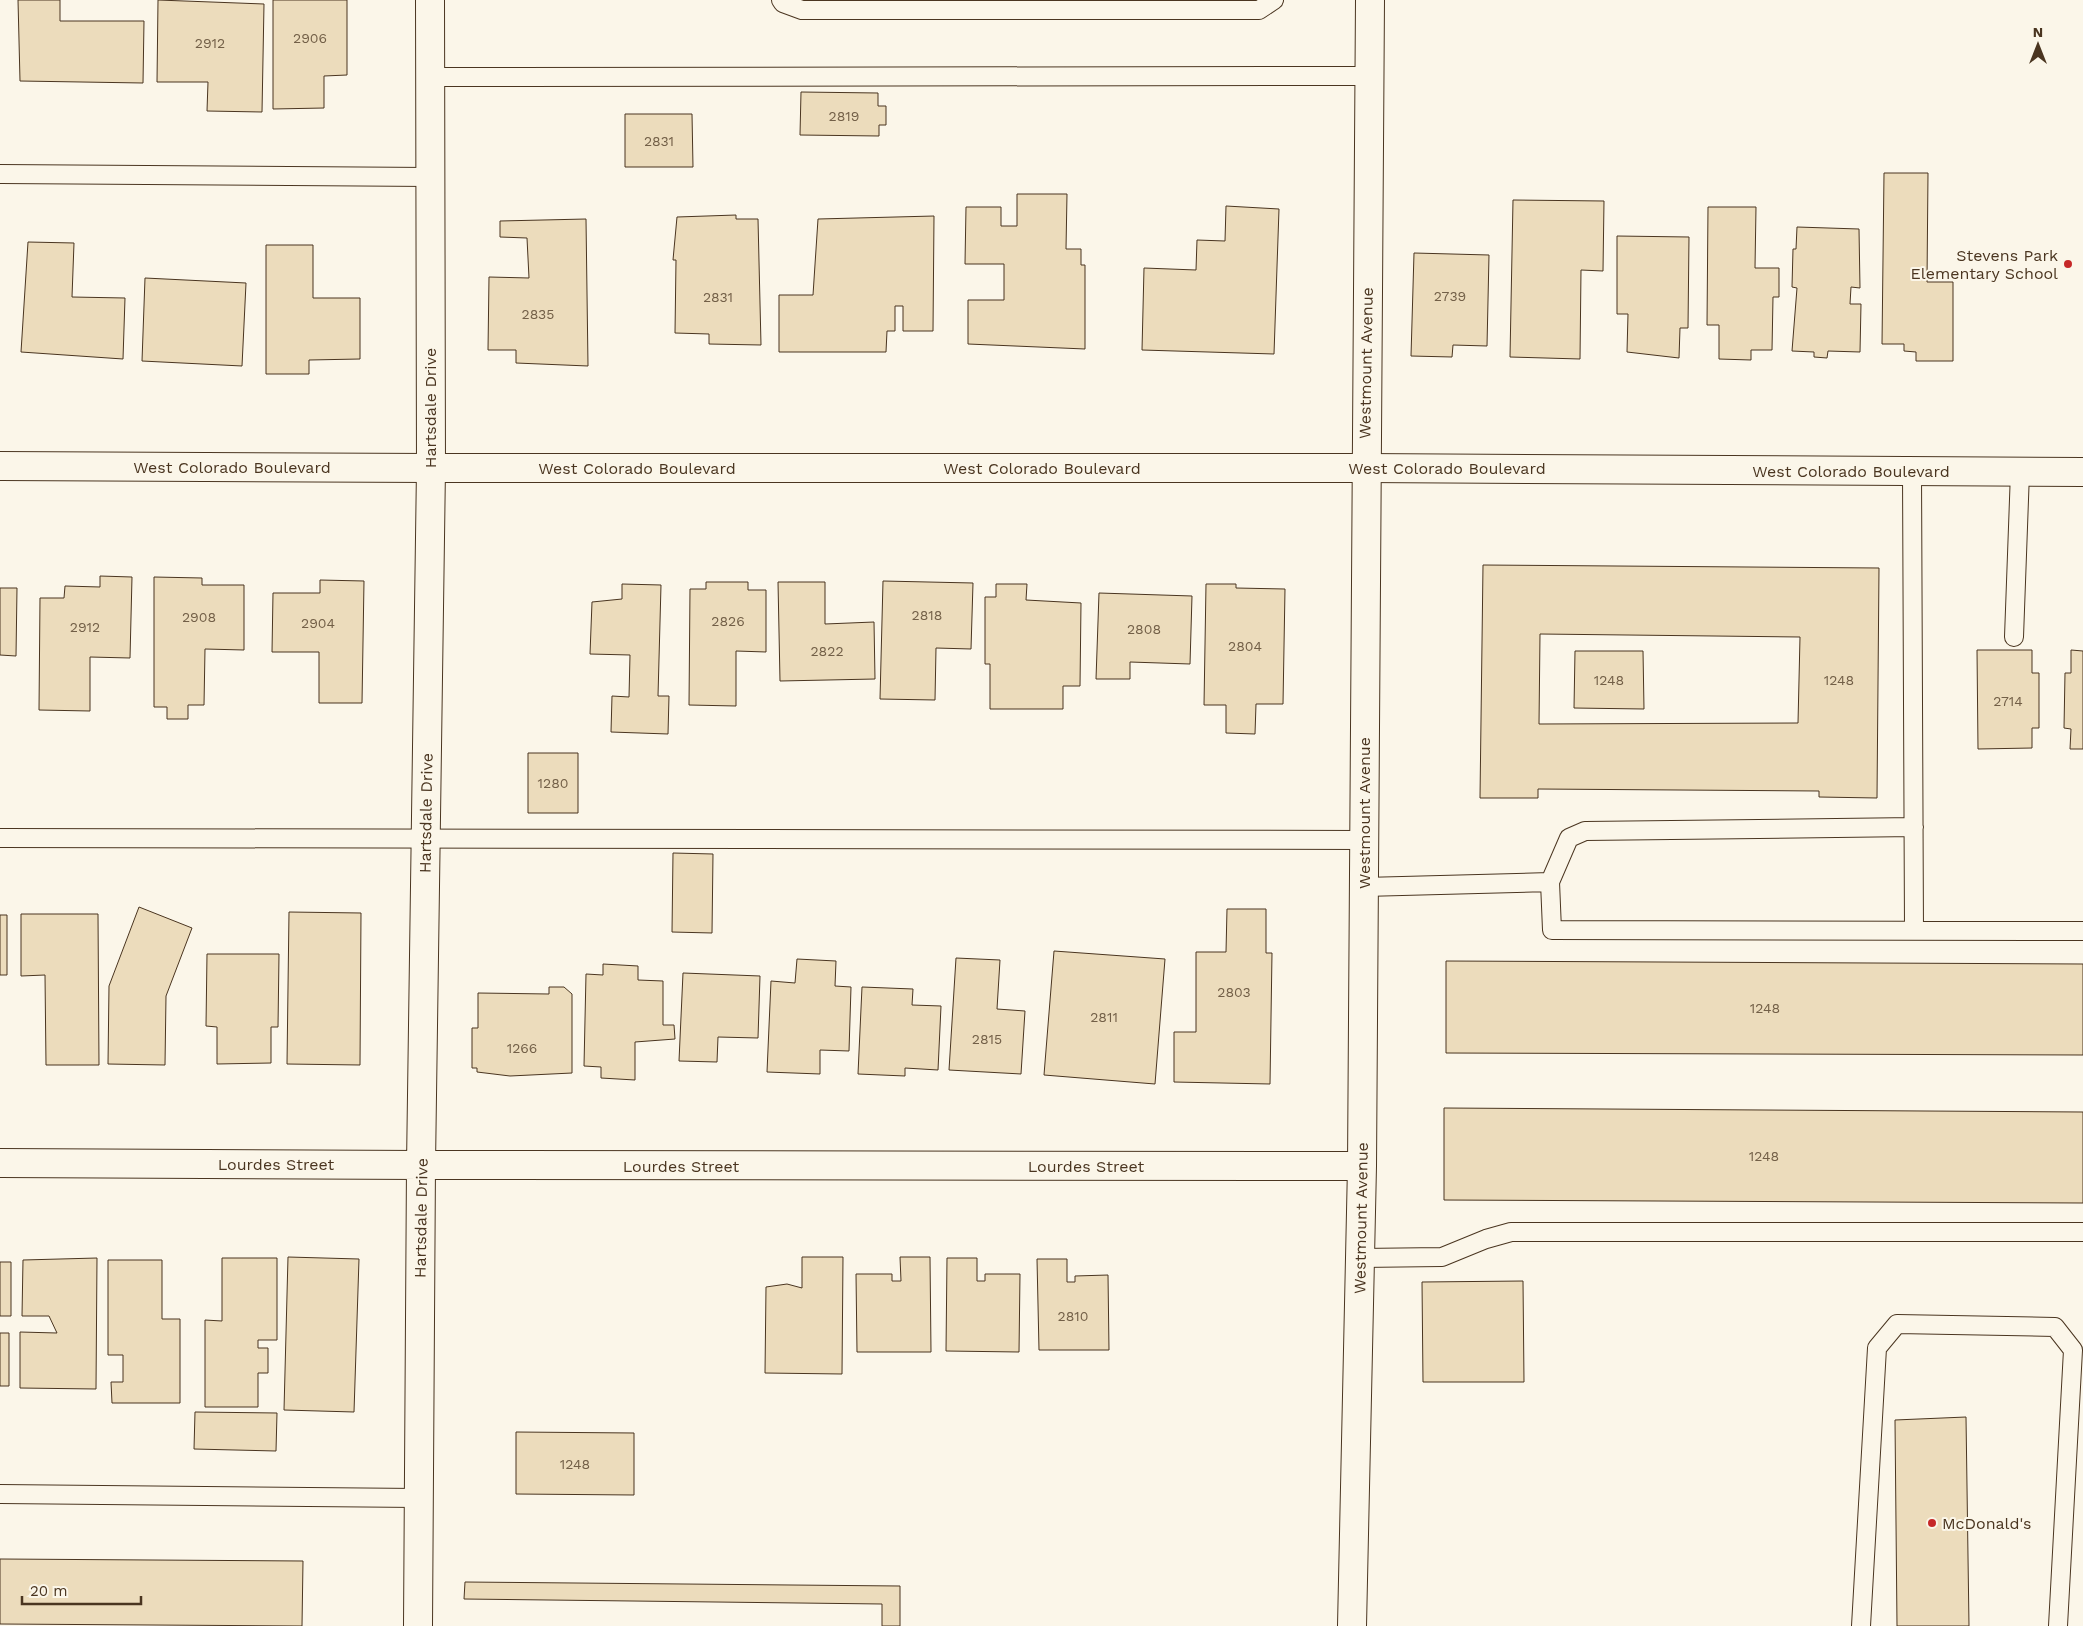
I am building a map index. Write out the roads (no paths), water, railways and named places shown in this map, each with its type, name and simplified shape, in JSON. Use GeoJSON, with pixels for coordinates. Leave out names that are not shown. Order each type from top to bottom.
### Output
{"type":"FeatureCollection","features":[{"type":"Feature","properties":{"kind":"street","name":"Hartsdale Drive"},"geometry":{"type":"LineString","coordinates":[[418,1626],[421,1166],[431,468],[430,0]]}},
{"type":"Feature","properties":{"kind":"street","name":"Westmount Avenue"},"geometry":{"type":"LineString","coordinates":[[1352,1626],[1362,1166],[1365,468],[1370,0]]}},
{"type":"Feature","properties":{"kind":"street","name":"West Colorado Boulevard"},"geometry":{"type":"LineString","coordinates":[[0,466],[1365,468],[2083,472]]}},
{"type":"Feature","properties":{"kind":"street","name":"Lourdes Street"},"geometry":{"type":"LineString","coordinates":[[0,1163],[421,1166],[1362,1166]]}},
{"type":"Feature","properties":{"kind":"lane"},"geometry":{"type":"LineString","coordinates":[[781,0],[783,3],[802,10],[1259,10],[1274,0]]}},
{"type":"Feature","properties":{"kind":"lane"},"geometry":{"type":"LineString","coordinates":[[430,77],[1369,76]]}},
{"type":"Feature","properties":{"kind":"lane"},"geometry":{"type":"LineString","coordinates":[[0,174],[430,177]]}},
{"type":"Feature","properties":{"kind":"lane"},"geometry":{"type":"LineString","coordinates":[[1912,472],[1914,930]]}},
{"type":"Feature","properties":{"kind":"lane"},"geometry":{"type":"LineString","coordinates":[[2014,637],[2020,472]]}},
{"type":"Feature","properties":{"kind":"lane"},"geometry":{"type":"LineString","coordinates":[[1914,827],[1585,831],[1569,838],[1550,882],[1552,930],[2083,931]]}},
{"type":"Feature","properties":{"kind":"lane"},"geometry":{"type":"LineString","coordinates":[[0,838],[1364,840]]}},
{"type":"Feature","properties":{"kind":"lane"},"geometry":{"type":"LineString","coordinates":[[1364,887],[1550,882]]}},
{"type":"Feature","properties":{"kind":"lane"},"geometry":{"type":"LineString","coordinates":[[1360,1258],[1442,1256],[1511,1232],[2083,1232]]}},
{"type":"Feature","properties":{"kind":"lane"},"geometry":{"type":"LineString","coordinates":[[1861,1626],[1877,1348],[1897,1324],[2055,1327],[2074,1350],[2078,1363],[2058,1626]]}},
{"type":"Feature","properties":{"kind":"lane"},"geometry":{"type":"LineString","coordinates":[[0,1494],[418,1498]]}},
{"type":"Feature","properties":{"kind":"place","name":"Stevens Park Elementary School"},"geometry":{"type":"Point","coordinates":[2068,264]}},
{"type":"Feature","properties":{"kind":"place","name":"McDonald's"},"geometry":{"type":"Point","coordinates":[1932,1523]}}]}
